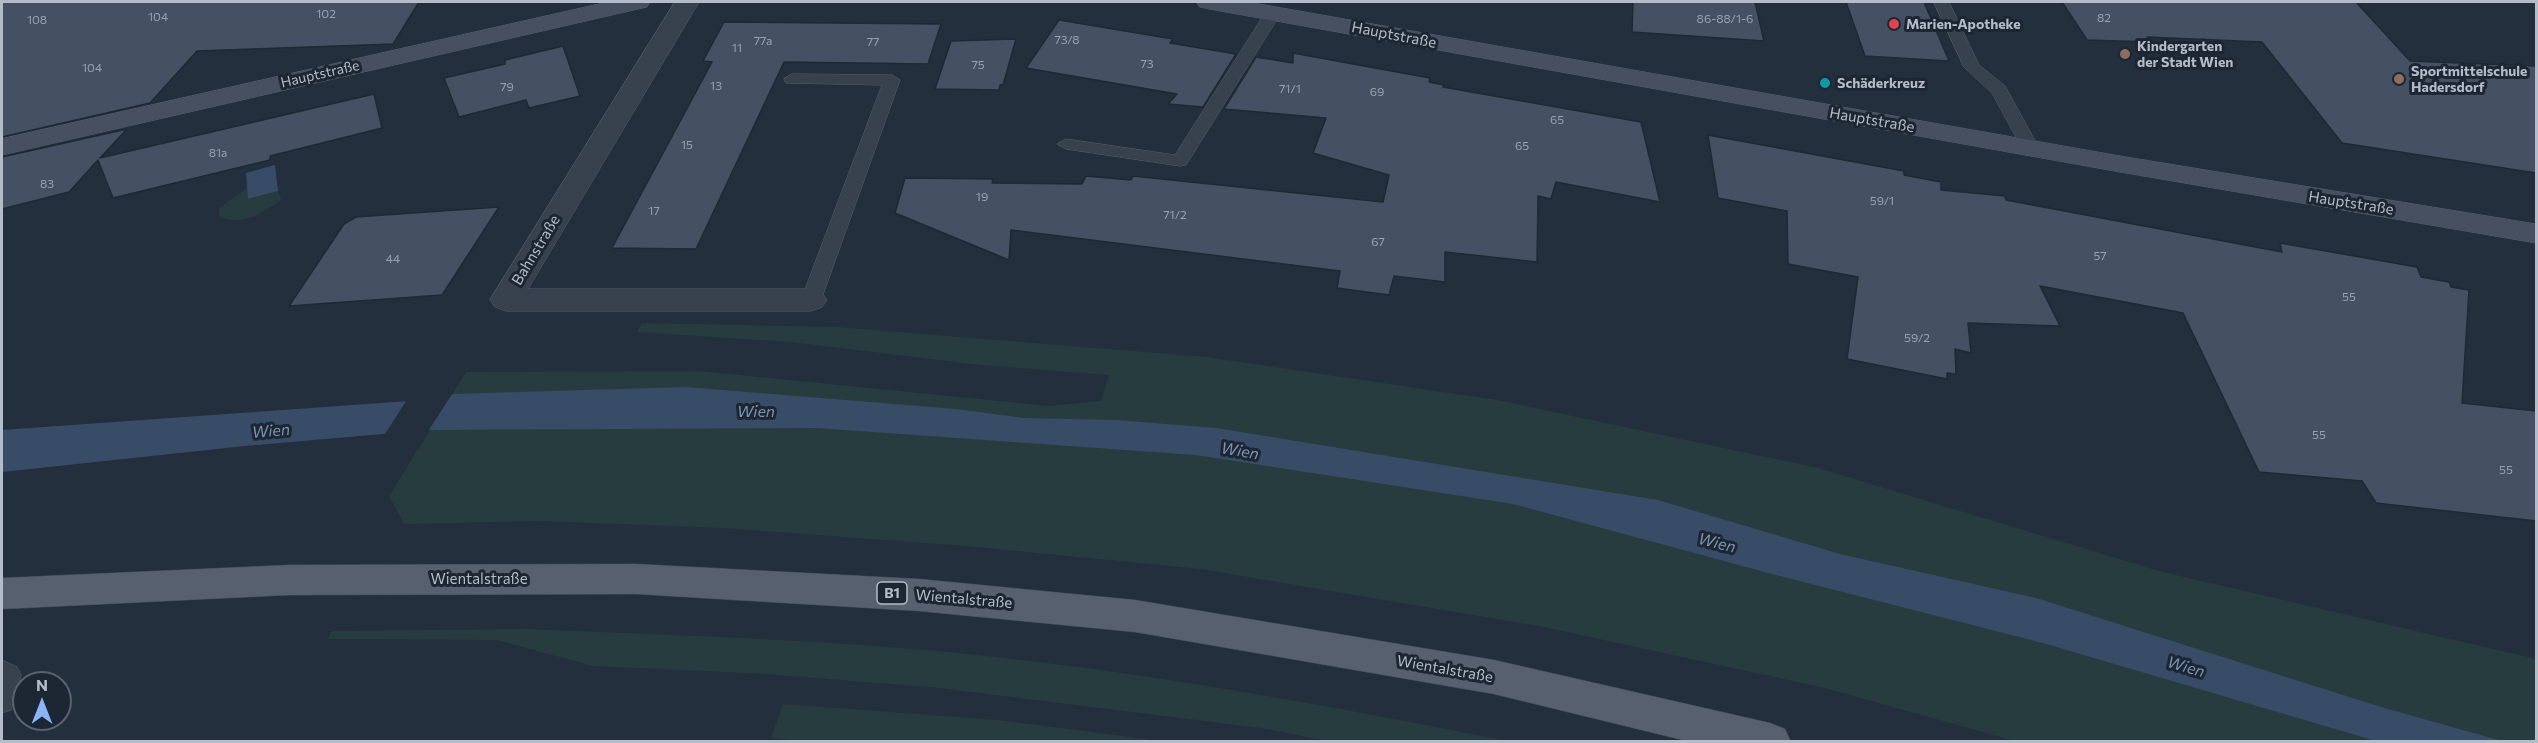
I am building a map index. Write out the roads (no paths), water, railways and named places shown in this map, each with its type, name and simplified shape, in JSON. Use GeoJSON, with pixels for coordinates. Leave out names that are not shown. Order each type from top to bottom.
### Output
{"type":"FeatureCollection","features":[{"type":"Feature","properties":{"kind":"main road","name":"Hauptstraße"},"geometry":{"type":"LineString","coordinates":[[2,147],[638,2]]}},
{"type":"Feature","properties":{"kind":"main road","name":"Hauptstraße"},"geometry":{"type":"LineString","coordinates":[[1209,2],[2030,148],[2536,234]]}},
{"type":"Feature","properties":{"kind":"main road","name":"Wientalstraße"},"geometry":{"type":"LineString","coordinates":[[2,594],[288,580],[636,579],[919,595],[1135,616],[1460,671],[1770,741]]}},
{"type":"Feature","properties":{"kind":"street","name":"Bahnstraße"},"geometry":{"type":"LineString","coordinates":[[687,2],[506,300],[811,300]]}},
{"type":"Feature","properties":{"kind":"lane"},"geometry":{"type":"LineString","coordinates":[[1941,2],[1972,67],[1999,90],[2030,148]]}},
{"type":"Feature","properties":{"kind":"lane"},"geometry":{"type":"LineString","coordinates":[[1066,144],[1180,161],[1274,13]]}},
{"type":"Feature","properties":{"kind":"lane"},"geometry":{"type":"LineString","coordinates":[[792,79],[892,80],[811,300]]}},
{"type":"Feature","properties":{"kind":"lane"},"geometry":{"type":"LineString","coordinates":[[2,671],[8,675],[2,702]]}},
{"type":"Feature","properties":{"kind":"water"},"geometry":{"type":"Polygon","coordinates":[[[275,165],[278,191],[248,199],[246,173],[275,165]]]}},
{"type":"Feature","properties":{"kind":"water","name":"Wien"},"geometry":{"type":"Polygon","coordinates":[[[686,387],[956,409],[1024,418],[1116,420],[1216,428],[1658,500],[1840,554],[2036,598],[2381,707],[2502,741],[2376,741],[2043,643],[1772,574],[1513,504],[1196,455],[816,428],[429,430],[245,446],[2,472],[2,430],[409,401],[452,394],[686,387]]]}},
{"type":"Feature","properties":{"kind":"place","name":"Marien-Apotheke"},"geometry":{"type":"Point","coordinates":[1894,24]}},
{"type":"Feature","properties":{"kind":"place","name":"Kindergarten der Stadt Wien"},"geometry":{"type":"Point","coordinates":[2125,54]}},
{"type":"Feature","properties":{"kind":"place","name":"Sportmittelschule Hadersdorf"},"geometry":{"type":"Point","coordinates":[2399,79]}},
{"type":"Feature","properties":{"kind":"place","name":"Schäderkreuz"},"geometry":{"type":"Point","coordinates":[1825,83]}}]}
